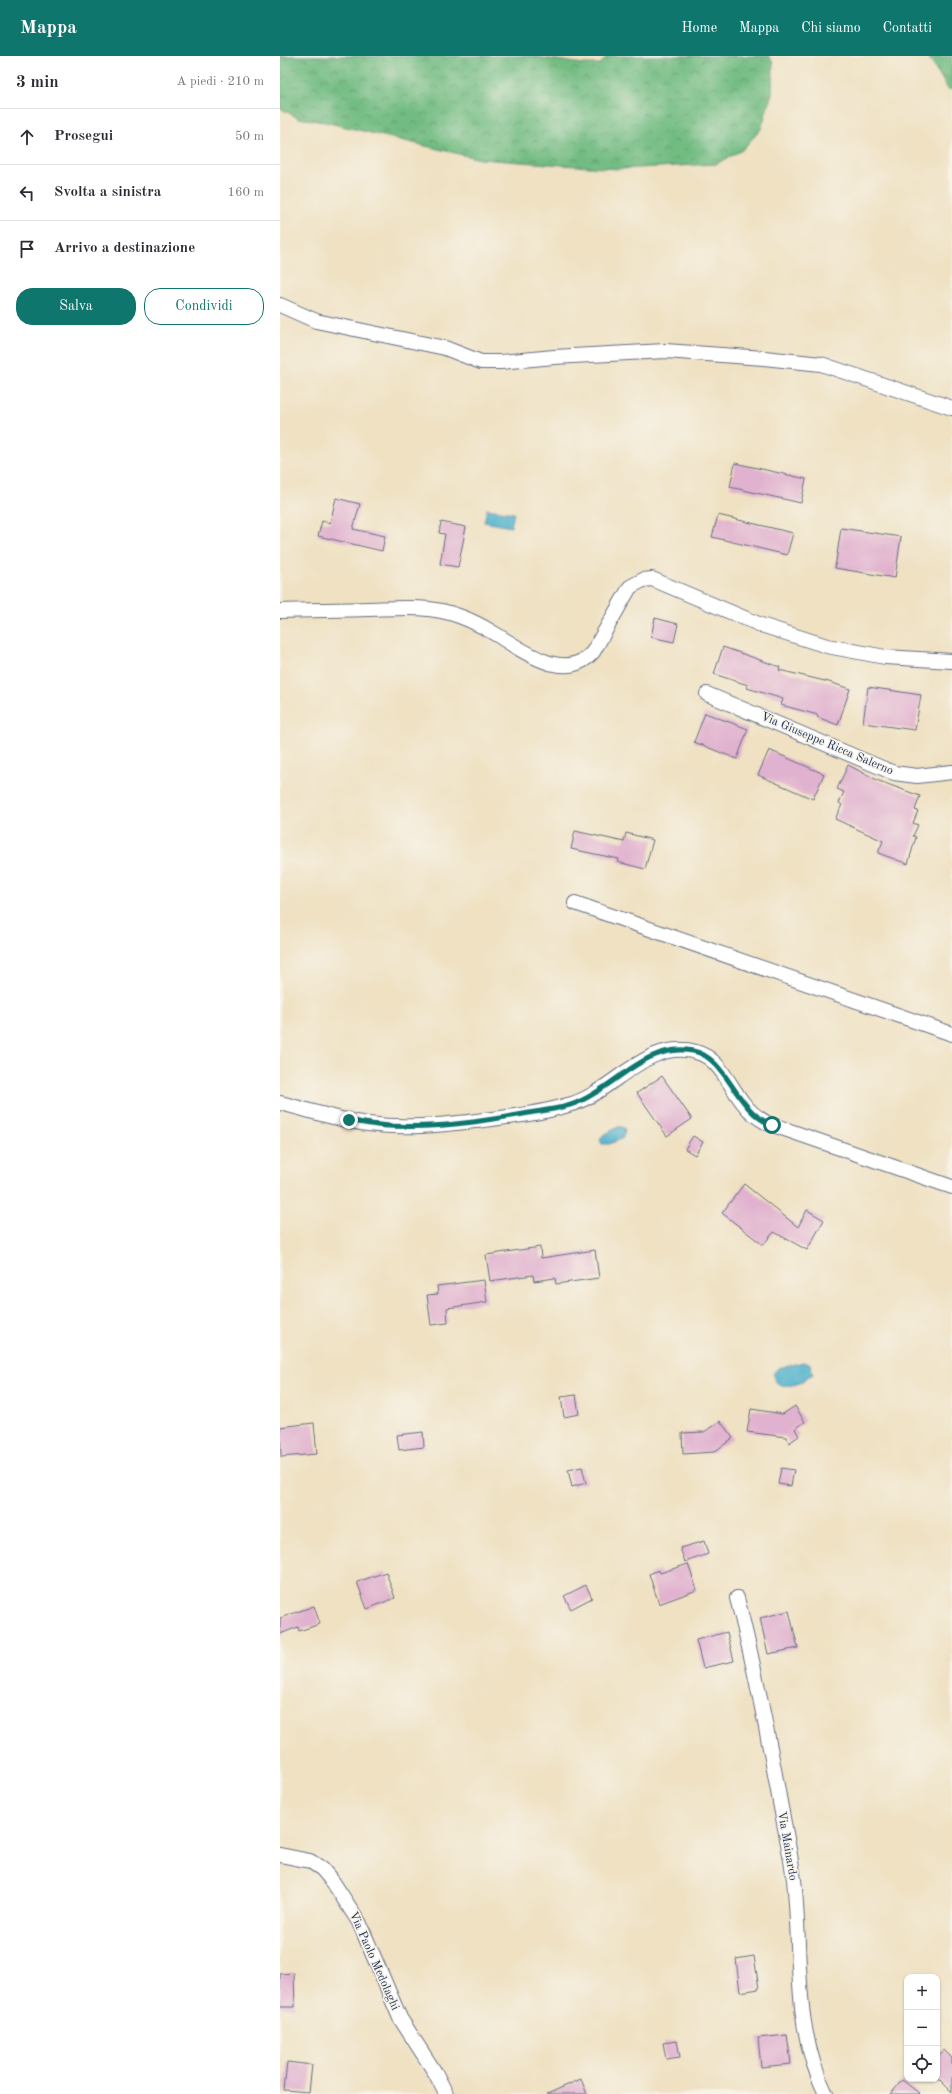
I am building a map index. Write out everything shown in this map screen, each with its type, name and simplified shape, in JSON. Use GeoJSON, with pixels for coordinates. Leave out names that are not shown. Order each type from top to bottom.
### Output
{"type":"FeatureCollection","features":[{"type":"Feature","properties":{"kind":"street"},"geometry":{"type":"LineString","coordinates":[[280,305],[316,321],[438,347],[481,362],[501,362],[561,356],[666,351],[764,358],[821,364],[952,408]]}},
{"type":"Feature","properties":{"kind":"street"},"geometry":{"type":"LineString","coordinates":[[280,611],[411,608],[435,610],[460,617],[491,631],[539,659],[556,664],[569,665],[585,660],[593,652],[630,587],[643,580],[652,579],[761,625],[827,646],[878,656],[952,661]]}},
{"type":"Feature","properties":{"kind":"street","name":"Via Giuseppe Ricca Salerno"},"geometry":{"type":"LineString","coordinates":[[707,694],[894,773],[917,776],[952,772]]}},
{"type":"Feature","properties":{"kind":"street"},"geometry":{"type":"LineString","coordinates":[[575,903],[952,1034]]}},
{"type":"Feature","properties":{"kind":"street"},"geometry":{"type":"LineString","coordinates":[[280,1103],[357,1122],[394,1126],[435,1125],[510,1117],[576,1103],[595,1094],[630,1068],[650,1058],[674,1051],[692,1051],[706,1056],[714,1062],[745,1106],[767,1123],[952,1187]]}},
{"type":"Feature","properties":{"kind":"street","name":"Via Mainardo"},"geometry":{"type":"LineString","coordinates":[[737,1598],[759,1686],[792,1870],[796,1903],[801,2004],[806,2038],[812,2065],[826,2094]]}},
{"type":"Feature","properties":{"kind":"street","name":"Via Paolo Medolaghi"},"geometry":{"type":"LineString","coordinates":[[280,1855],[310,1861],[322,1869],[333,1882],[359,1922],[400,2018],[436,2074],[446,2094]]}},
{"type":"Feature","properties":{"kind":"green space"},"geometry":{"type":"Polygon","coordinates":[[[280,56],[530,56],[583,64],[600,64],[608,56],[769,56],[773,63],[772,93],[761,129],[742,150],[716,164],[618,169],[480,159],[325,122],[298,118],[280,108],[280,56]]]}},
{"type":"Feature","properties":{"kind":"green space"},"geometry":{"type":"Polygon","coordinates":[[[928,56],[952,56],[952,89],[948,89],[928,56]]]}},
{"type":"Feature","properties":{"kind":"water"},"geometry":{"type":"Polygon","coordinates":[[[487,509],[514,513],[511,527],[484,522],[487,509]]]}},
{"type":"Feature","properties":{"kind":"water"},"geometry":{"type":"Polygon","coordinates":[[[618,1127],[625,1129],[623,1138],[609,1144],[602,1144],[600,1140],[602,1136],[618,1127]]]}},
{"type":"Feature","properties":{"kind":"water"},"geometry":{"type":"Polygon","coordinates":[[[803,1362],[810,1364],[813,1375],[806,1377],[804,1381],[796,1384],[781,1385],[774,1379],[773,1374],[778,1368],[803,1362]]]}},
{"type":"Feature","properties":{"kind":"building"},"geometry":{"type":"Polygon","coordinates":[[[735,463],[806,479],[801,503],[730,487],[735,463]]]}},
{"type":"Feature","properties":{"kind":"building"},"geometry":{"type":"Polygon","coordinates":[[[336,498],[360,504],[353,529],[385,536],[382,551],[318,536],[322,521],[330,523],[336,498]]]}},
{"type":"Feature","properties":{"kind":"building"},"geometry":{"type":"Polygon","coordinates":[[[718,515],[793,533],[787,555],[712,537],[718,515]]]}},
{"type":"Feature","properties":{"kind":"building"},"geometry":{"type":"Polygon","coordinates":[[[441,522],[466,527],[458,567],[440,564],[445,534],[439,533],[441,522]]]}},
{"type":"Feature","properties":{"kind":"building"},"geometry":{"type":"Polygon","coordinates":[[[841,528],[901,537],[895,578],[835,568],[841,528]]]}},
{"type":"Feature","properties":{"kind":"building"},"geometry":{"type":"Polygon","coordinates":[[[655,618],[678,624],[674,642],[651,637],[655,618]]]}},
{"type":"Feature","properties":{"kind":"building"},"geometry":{"type":"Polygon","coordinates":[[[723,647],[780,667],[779,670],[829,682],[850,689],[838,725],[817,717],[818,715],[781,705],[783,699],[747,688],[748,685],[714,674],[723,647]]]}},
{"type":"Feature","properties":{"kind":"building"},"geometry":{"type":"Polygon","coordinates":[[[868,687],[921,695],[915,730],[863,723],[868,687]]]}},
{"type":"Feature","properties":{"kind":"building"},"geometry":{"type":"Polygon","coordinates":[[[705,713],[748,729],[737,759],[694,742],[705,713]]]}},
{"type":"Feature","properties":{"kind":"building"},"geometry":{"type":"Polygon","coordinates":[[[769,750],[824,774],[813,799],[758,775],[769,750]]]}},
{"type":"Feature","properties":{"kind":"building"},"geometry":{"type":"Polygon","coordinates":[[[848,765],[879,781],[920,796],[915,810],[918,811],[913,823],[918,825],[913,836],[916,837],[908,864],[878,853],[883,841],[835,819],[842,805],[839,803],[844,792],[837,789],[848,765]]]}},
{"type":"Feature","properties":{"kind":"building"},"geometry":{"type":"Polygon","coordinates":[[[575,831],[624,842],[626,833],[653,840],[645,869],[618,862],[619,859],[571,849],[575,831]]]}},
{"type":"Feature","properties":{"kind":"building"},"geometry":{"type":"Polygon","coordinates":[[[662,1076],[692,1119],[667,1136],[637,1093],[662,1076]]]}},
{"type":"Feature","properties":{"kind":"building"},"geometry":{"type":"Polygon","coordinates":[[[693,1136],[703,1142],[695,1155],[685,1149],[693,1136]]]}},
{"type":"Feature","properties":{"kind":"building"},"geometry":{"type":"Polygon","coordinates":[[[744,1184],[798,1227],[807,1210],[824,1220],[807,1250],[774,1232],[763,1245],[722,1213],[744,1184]]]}},
{"type":"Feature","properties":{"kind":"building"},"geometry":{"type":"Polygon","coordinates":[[[540,1247],[541,1258],[595,1250],[599,1278],[556,1284],[555,1278],[534,1281],[533,1275],[490,1281],[486,1255],[540,1247]]]}},
{"type":"Feature","properties":{"kind":"building"},"geometry":{"type":"Polygon","coordinates":[[[484,1280],[487,1302],[447,1308],[448,1323],[431,1325],[427,1295],[438,1294],[437,1286],[484,1280]]]}},
{"type":"Feature","properties":{"kind":"building"},"geometry":{"type":"Polygon","coordinates":[[[576,1395],[579,1414],[564,1417],[561,1397],[576,1395]]]}},
{"type":"Feature","properties":{"kind":"building"},"geometry":{"type":"Polygon","coordinates":[[[795,1406],[805,1422],[795,1429],[799,1436],[789,1443],[786,1437],[747,1432],[751,1409],[783,1414],[795,1406]]]}},
{"type":"Feature","properties":{"kind":"building"},"geometry":{"type":"Polygon","coordinates":[[[720,1421],[733,1438],[714,1452],[683,1454],[682,1433],[704,1432],[720,1421]]]}},
{"type":"Feature","properties":{"kind":"building"},"geometry":{"type":"Polygon","coordinates":[[[314,1423],[317,1454],[281,1457],[280,1427],[314,1423]]]}},
{"type":"Feature","properties":{"kind":"building"},"geometry":{"type":"Polygon","coordinates":[[[423,1432],[424,1447],[399,1450],[397,1435],[423,1432]]]}},
{"type":"Feature","properties":{"kind":"building"},"geometry":{"type":"Polygon","coordinates":[[[582,1467],[586,1483],[572,1487],[568,1470],[582,1467]]]}},
{"type":"Feature","properties":{"kind":"building"},"geometry":{"type":"Polygon","coordinates":[[[781,1468],[794,1470],[791,1486],[778,1484],[781,1468]]]}},
{"type":"Feature","properties":{"kind":"building"},"geometry":{"type":"Polygon","coordinates":[[[704,1541],[708,1554],[685,1562],[680,1548],[704,1541]]]}},
{"type":"Feature","properties":{"kind":"building"},"geometry":{"type":"Polygon","coordinates":[[[688,1564],[697,1590],[659,1604],[649,1574],[659,1570],[660,1573],[688,1564]]]}},
{"type":"Feature","properties":{"kind":"building"},"geometry":{"type":"Polygon","coordinates":[[[386,1572],[395,1598],[367,1609],[357,1582],[386,1572]]]}},
{"type":"Feature","properties":{"kind":"building"},"geometry":{"type":"Polygon","coordinates":[[[586,1585],[592,1598],[571,1609],[564,1596],[586,1585]]]}},
{"type":"Feature","properties":{"kind":"building"},"geometry":{"type":"Polygon","coordinates":[[[314,1606],[320,1624],[299,1631],[298,1627],[280,1634],[280,1618],[314,1606]]]}},
{"type":"Feature","properties":{"kind":"building"},"geometry":{"type":"Polygon","coordinates":[[[789,1611],[798,1648],[768,1654],[760,1618],[789,1611]]]}},
{"type":"Feature","properties":{"kind":"building"},"geometry":{"type":"Polygon","coordinates":[[[727,1632],[734,1661],[703,1668],[696,1640],[727,1632]]]}},
{"type":"Feature","properties":{"kind":"building"},"geometry":{"type":"Polygon","coordinates":[[[754,1956],[759,1989],[740,1992],[736,1959],[754,1956]]]}},
{"type":"Feature","properties":{"kind":"building"},"geometry":{"type":"Polygon","coordinates":[[[294,1973],[295,2007],[280,2007],[280,1974],[294,1973]]]}},
{"type":"Feature","properties":{"kind":"building"},"geometry":{"type":"Polygon","coordinates":[[[787,2035],[791,2064],[761,2067],[758,2038],[787,2035]]]}},
{"type":"Feature","properties":{"kind":"building"},"geometry":{"type":"Polygon","coordinates":[[[677,2041],[680,2057],[666,2059],[663,2043],[677,2041]]]}},
{"type":"Feature","properties":{"kind":"building"},"geometry":{"type":"Polygon","coordinates":[[[944,2050],[952,2058],[952,2092],[940,2080],[940,2054],[944,2050]]]}},
{"type":"Feature","properties":{"kind":"building"},"geometry":{"type":"Polygon","coordinates":[[[287,2062],[312,2065],[309,2092],[284,2090],[287,2062]]]}},
{"type":"Feature","properties":{"kind":"building"},"geometry":{"type":"Polygon","coordinates":[[[581,2079],[587,2094],[547,2094],[581,2079]]]}},
{"type":"Feature","properties":{"kind":"building"},"geometry":{"type":"Polygon","coordinates":[[[902,2080],[920,2094],[891,2094],[902,2080]]]}},
{"type":"Feature","properties":{"kind":"route"},"geometry":{"type":"LineString","coordinates":[[349,1120],[385,1126],[427,1126],[510,1117],[559,1108],[576,1103],[590,1096],[640,1062],[668,1052],[686,1050],[706,1056],[714,1062],[747,1108],[756,1116],[772,1125]]}}]}
